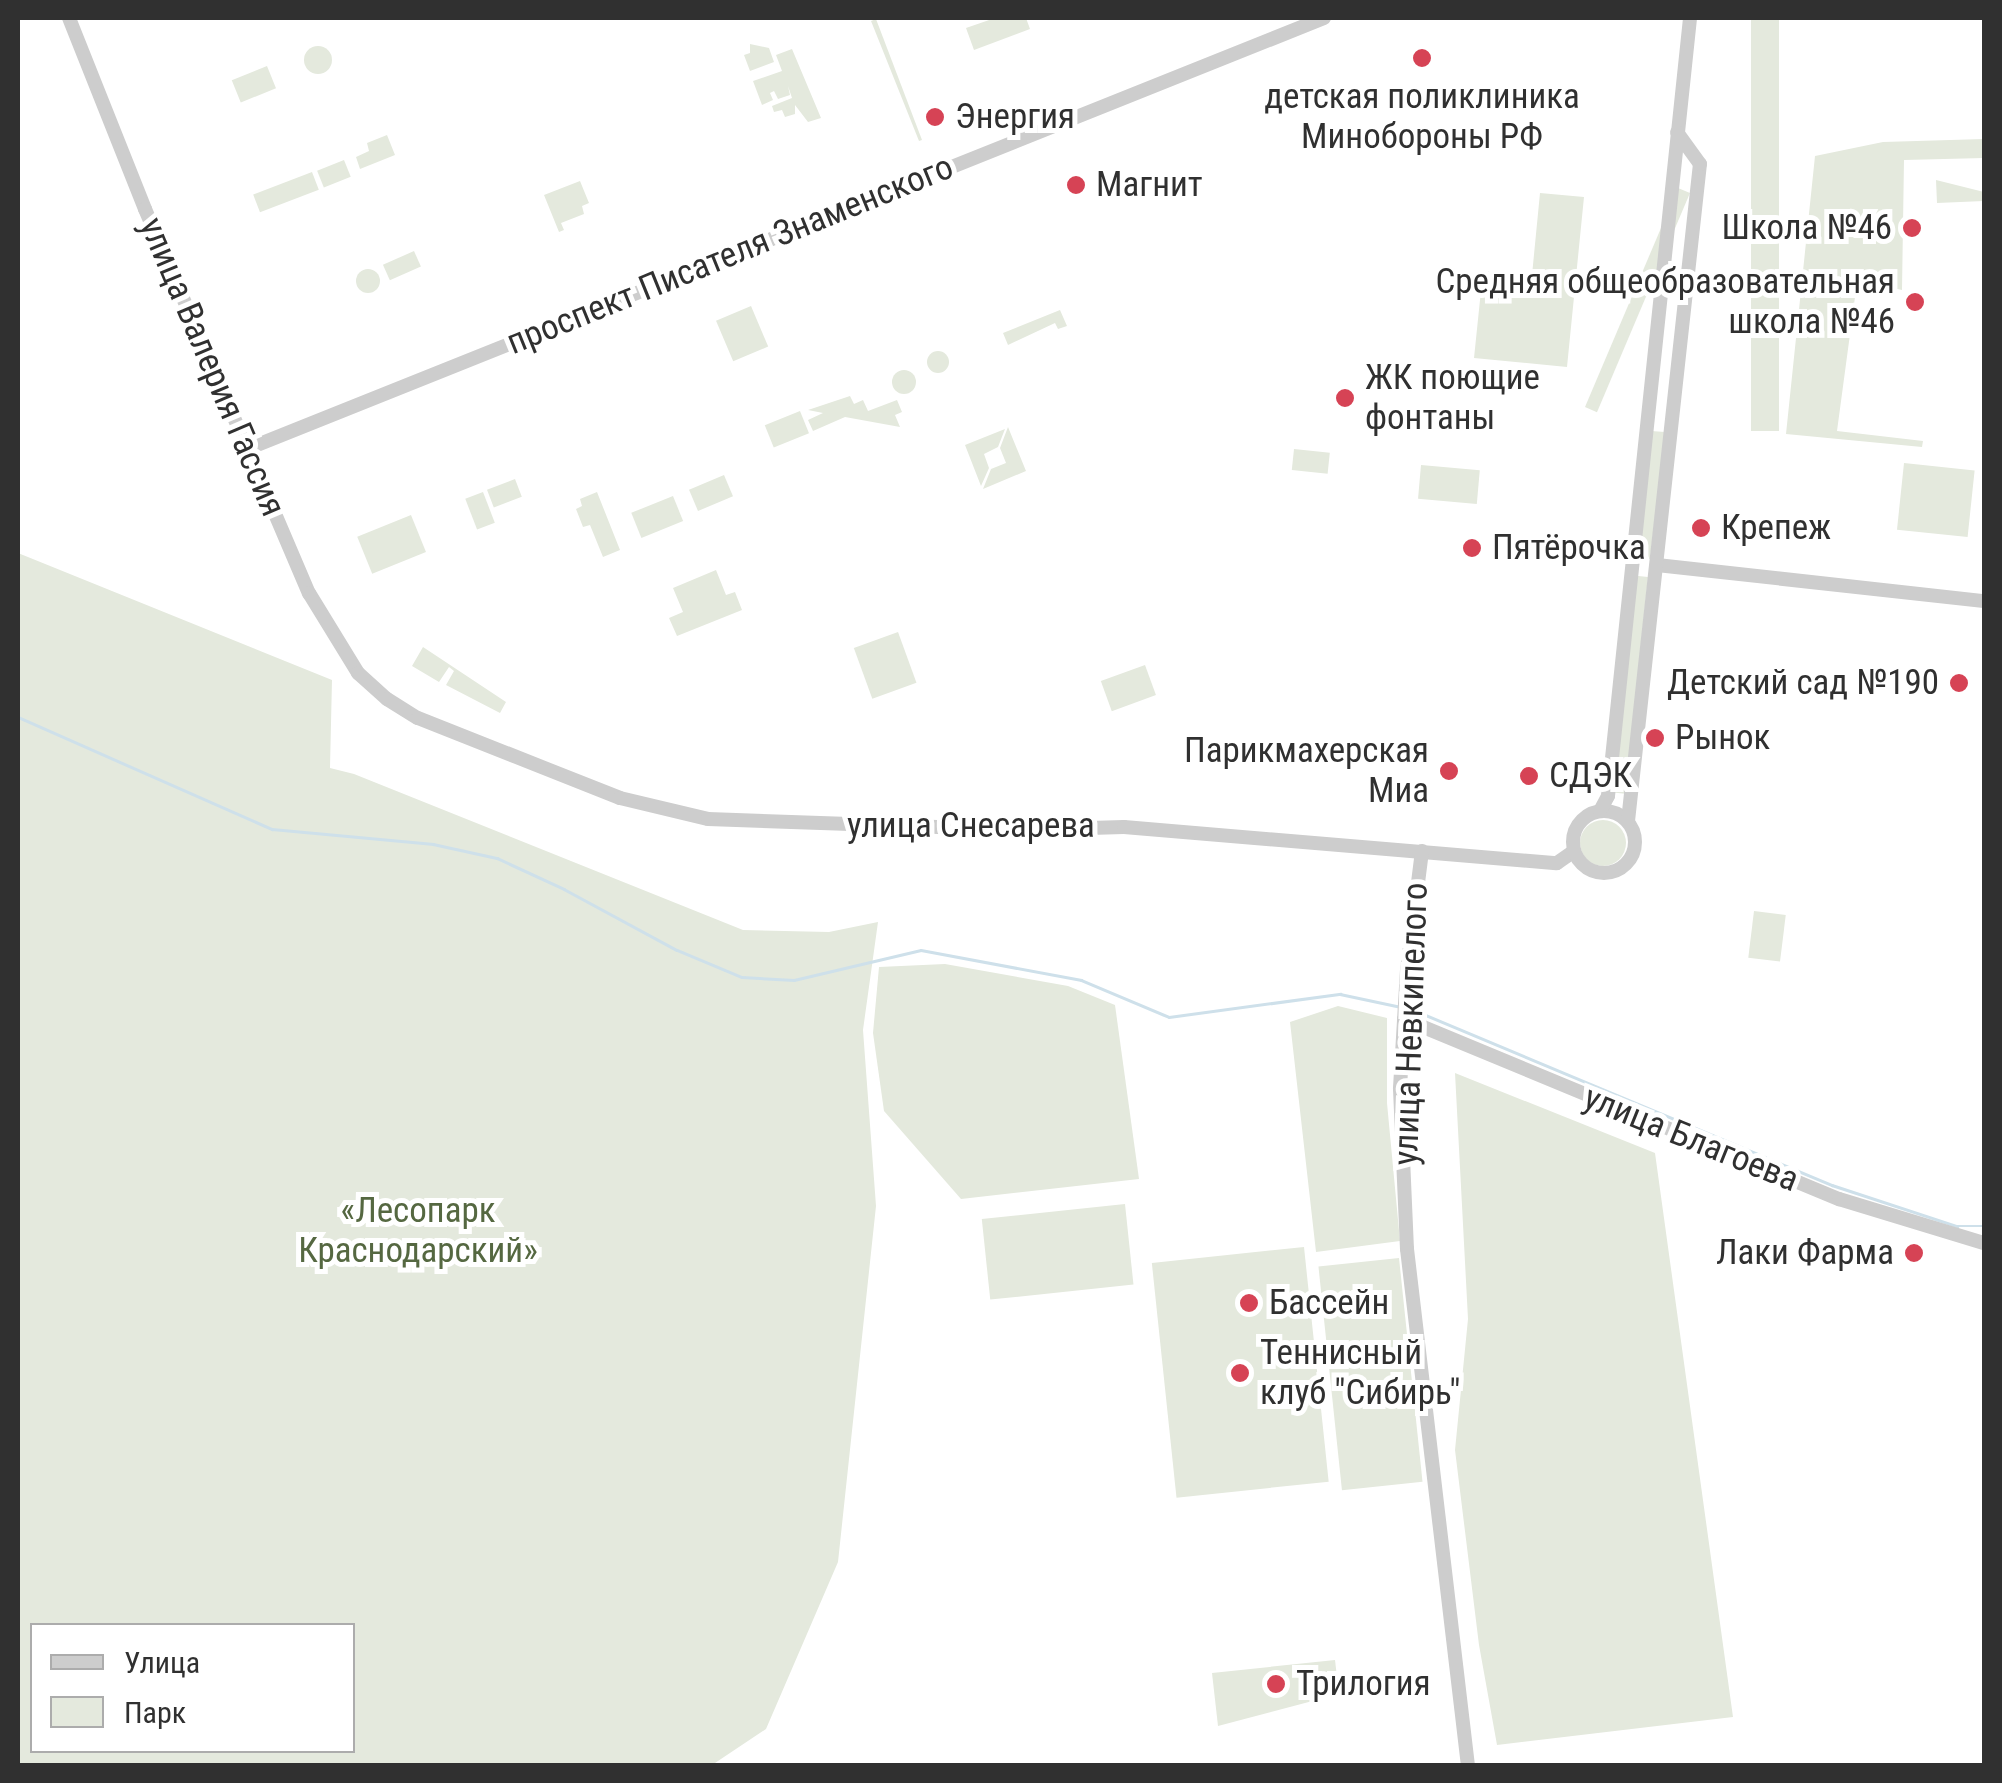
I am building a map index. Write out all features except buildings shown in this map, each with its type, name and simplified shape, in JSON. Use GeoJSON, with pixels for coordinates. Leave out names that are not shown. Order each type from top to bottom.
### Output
{"type":"FeatureCollection","features":[{"type":"Feature","properties":{"kind":"street","name":"улица Валерия Гассия"},"geometry":{"type":"LineString","coordinates":[[69,18],[309,592],[358,673],[386,698]]}},
{"type":"Feature","properties":{"kind":"street","name":"проспект Писателя Знаменского"},"geometry":{"type":"LineString","coordinates":[[247,449],[1324,18]]}},
{"type":"Feature","properties":{"kind":"street"},"geometry":{"type":"LineString","coordinates":[[1600,811],[1608,796],[1630,556],[1690,18]]}},
{"type":"Feature","properties":{"kind":"street"},"geometry":{"type":"LineString","coordinates":[[1628,822],[1615,812],[1600,811],[1580,822],[1573,836],[1574,851],[1592,871],[1619,869],[1634,847],[1628,822],[1700,164],[1677,132]]}},
{"type":"Feature","properties":{"kind":"street"},"geometry":{"type":"LineString","coordinates":[[1670,192],[1678,185],[1688,186],[1697,194]]}},
{"type":"Feature","properties":{"kind":"street"},"geometry":{"type":"LineString","coordinates":[[1630,556],[1657,566],[1984,601]]}},
{"type":"Feature","properties":{"kind":"street"},"geometry":{"type":"LineString","coordinates":[[1629,574],[1657,566]]}},
{"type":"Feature","properties":{"kind":"street","name":"улица Снесарева"},"geometry":{"type":"LineString","coordinates":[[386,698],[418,718],[577,783],[650,808],[708,819],[948,828],[1124,827],[1557,863],[1574,851]]}},
{"type":"Feature","properties":{"kind":"street","name":"улица Невкипелого"},"geometry":{"type":"LineString","coordinates":[[1422,852],[1404,1010],[1400,1089],[1407,1249],[1468,1766]]}},
{"type":"Feature","properties":{"kind":"street","name":"улица Благоева"},"geometry":{"type":"LineString","coordinates":[[1404,1010],[1839,1199],[1984,1243]]}},
{"type":"Feature","properties":{"kind":"green space"},"geometry":{"type":"Polygon","coordinates":[[[995,18],[1026,18],[1030,29],[974,50],[966,28],[995,18]]]}},
{"type":"Feature","properties":{"kind":"green space"},"geometry":{"type":"Polygon","coordinates":[[[1751,18],[1779,18],[1779,431],[1751,431],[1751,18]]]}},
{"type":"Feature","properties":{"kind":"green space"},"geometry":{"type":"Polygon","coordinates":[[[876,19],[922,140],[919,141],[871,21],[876,19]]]}},
{"type":"Feature","properties":{"kind":"green space"},"geometry":{"type":"Polygon","coordinates":[[[750,44],[769,48],[774,62],[750,71],[744,55],[750,53],[750,44]]]}},
{"type":"Feature","properties":{"kind":"green space"},"geometry":{"type":"Polygon","coordinates":[[[318,46],[328,50],[332,60],[328,70],[318,74],[308,70],[304,60],[308,50],[318,46]]]}},
{"type":"Feature","properties":{"kind":"green space"},"geometry":{"type":"Polygon","coordinates":[[[792,49],[821,118],[808,122],[795,105],[795,114],[785,117],[782,110],[774,112],[772,106],[792,98],[788,86],[790,95],[778,99],[774,91],[770,93],[773,100],[762,105],[753,81],[782,71],[776,55],[792,49]]]}},
{"type":"Feature","properties":{"kind":"green space"},"geometry":{"type":"Polygon","coordinates":[[[267,66],[276,88],[241,102],[232,80],[267,66]]]}},
{"type":"Feature","properties":{"kind":"green space"},"geometry":{"type":"Polygon","coordinates":[[[387,135],[395,155],[360,169],[356,157],[369,151],[367,143],[387,135]]]}},
{"type":"Feature","properties":{"kind":"green space"},"geometry":{"type":"Polygon","coordinates":[[[1984,139],[1984,158],[1904,160],[1902,290],[1880,285],[1855,297],[1837,431],[1923,441],[1922,447],[1786,434],[1815,156],[1883,142],[1984,139]]]}},
{"type":"Feature","properties":{"kind":"green space"},"geometry":{"type":"Polygon","coordinates":[[[344,160],[351,177],[324,188],[317,171],[344,160]]]}},
{"type":"Feature","properties":{"kind":"green space"},"geometry":{"type":"Polygon","coordinates":[[[312,172],[319,190],[260,212],[253,195],[312,172]]]}},
{"type":"Feature","properties":{"kind":"green space"},"geometry":{"type":"Polygon","coordinates":[[[1936,180],[1984,192],[1984,201],[1937,203],[1936,180]]]}},
{"type":"Feature","properties":{"kind":"green space"},"geometry":{"type":"Polygon","coordinates":[[[580,181],[589,203],[582,206],[584,214],[561,223],[564,230],[559,232],[544,195],[580,181]]]}},
{"type":"Feature","properties":{"kind":"green space"},"geometry":{"type":"Polygon","coordinates":[[[1678,188],[1690,193],[1597,412],[1585,407],[1678,188]]]}},
{"type":"Feature","properties":{"kind":"green space"},"geometry":{"type":"Polygon","coordinates":[[[1540,193],[1584,197],[1567,367],[1474,358],[1483,271],[1532,275],[1540,193]]]}},
{"type":"Feature","properties":{"kind":"green space"},"geometry":{"type":"Polygon","coordinates":[[[414,251],[421,267],[390,280],[383,265],[414,251]]]}},
{"type":"Feature","properties":{"kind":"green space"},"geometry":{"type":"Polygon","coordinates":[[[368,269],[380,281],[368,293],[356,281],[368,269]]]}},
{"type":"Feature","properties":{"kind":"green space"},"geometry":{"type":"Polygon","coordinates":[[[751,306],[768,347],[733,361],[716,321],[751,306]]]}},
{"type":"Feature","properties":{"kind":"green space"},"geometry":{"type":"Polygon","coordinates":[[[1060,310],[1067,326],[1058,329],[1055,323],[1008,345],[1003,333],[1060,310]]]}},
{"type":"Feature","properties":{"kind":"green space"},"geometry":{"type":"Polygon","coordinates":[[[938,351],[946,354],[946,370],[938,373],[930,370],[927,362],[930,354],[938,351]]]}},
{"type":"Feature","properties":{"kind":"green space"},"geometry":{"type":"Polygon","coordinates":[[[904,370],[913,373],[913,391],[904,394],[895,391],[892,382],[895,373],[904,370]]]}},
{"type":"Feature","properties":{"kind":"green space"},"geometry":{"type":"Polygon","coordinates":[[[850,396],[854,404],[863,400],[868,411],[897,400],[902,412],[895,415],[900,427],[845,417],[813,431],[808,420],[823,413],[808,410],[850,396]]]}},
{"type":"Feature","properties":{"kind":"green space"},"geometry":{"type":"Polygon","coordinates":[[[800,411],[809,433],[774,447],[765,425],[800,411]]]}},
{"type":"Feature","properties":{"kind":"green space"},"geometry":{"type":"Polygon","coordinates":[[[1008,427],[1026,471],[983,489],[991,469],[1006,463],[1000,448],[1008,427]]]}},
{"type":"Feature","properties":{"kind":"green space"},"geometry":{"type":"Polygon","coordinates":[[[1005,429],[998,447],[984,454],[989,468],[981,486],[965,445],[1005,429]]]}},
{"type":"Feature","properties":{"kind":"green space"},"geometry":{"type":"Polygon","coordinates":[[[1651,431],[1665,432],[1650,559],[1638,556],[1651,431]]]}},
{"type":"Feature","properties":{"kind":"green space"},"geometry":{"type":"Polygon","coordinates":[[[1294,449],[1330,453],[1328,474],[1292,470],[1294,449]]]}},
{"type":"Feature","properties":{"kind":"green space"},"geometry":{"type":"Polygon","coordinates":[[[1904,463],[1975,470],[1968,537],[1897,530],[1904,463]]]}},
{"type":"Feature","properties":{"kind":"green space"},"geometry":{"type":"Polygon","coordinates":[[[1421,465],[1480,470],[1477,504],[1418,499],[1421,465]]]}},
{"type":"Feature","properties":{"kind":"green space"},"geometry":{"type":"Polygon","coordinates":[[[724,475],[733,496],[698,511],[689,490],[724,475]]]}},
{"type":"Feature","properties":{"kind":"green space"},"geometry":{"type":"Polygon","coordinates":[[[515,479],[522,497],[494,507],[487,490],[515,479]]]}},
{"type":"Feature","properties":{"kind":"green space"},"geometry":{"type":"Polygon","coordinates":[[[483,492],[495,523],[477,530],[465,499],[483,492]]]}},
{"type":"Feature","properties":{"kind":"green space"},"geometry":{"type":"Polygon","coordinates":[[[597,492],[620,550],[603,557],[590,525],[583,527],[576,509],[582,506],[580,499],[597,492]]]}},
{"type":"Feature","properties":{"kind":"green space"},"geometry":{"type":"Polygon","coordinates":[[[673,496],[683,521],[641,538],[631,513],[673,496]]]}},
{"type":"Feature","properties":{"kind":"green space"},"geometry":{"type":"Polygon","coordinates":[[[411,515],[426,552],[372,574],[357,537],[411,515]]]}},
{"type":"Feature","properties":{"kind":"green space","name":"«Лесопарк Краснодарский»"},"geometry":{"type":"Polygon","coordinates":[[[18,553],[332,680],[330,768],[354,774],[743,930],[829,932],[878,922],[863,1030],[876,1206],[838,1562],[766,1729],[712,1765],[18,1765],[18,553]]]}},
{"type":"Feature","properties":{"kind":"green space"},"geometry":{"type":"Polygon","coordinates":[[[716,570],[726,595],[735,592],[742,610],[677,636],[669,618],[683,612],[673,588],[716,570]]]}},
{"type":"Feature","properties":{"kind":"green space"},"geometry":{"type":"Polygon","coordinates":[[[1636,576],[1648,577],[1625,794],[1613,793],[1636,576]]]}},
{"type":"Feature","properties":{"kind":"green space"},"geometry":{"type":"Polygon","coordinates":[[[898,632],[916,683],[872,699],[854,648],[898,632]]]}},
{"type":"Feature","properties":{"kind":"green space"},"geometry":{"type":"Polygon","coordinates":[[[423,647],[506,702],[500,713],[446,685],[454,671],[449,667],[439,682],[412,666],[423,647]]]}},
{"type":"Feature","properties":{"kind":"green space"},"geometry":{"type":"Polygon","coordinates":[[[1145,665],[1156,695],[1112,711],[1101,681],[1145,665]]]}},
{"type":"Feature","properties":{"kind":"green space"},"geometry":{"type":"Polygon","coordinates":[[[1603,820],[1619,827],[1626,843],[1619,859],[1603,866],[1587,859],[1580,843],[1587,827],[1603,820]]]}},
{"type":"Feature","properties":{"kind":"green space"},"geometry":{"type":"Polygon","coordinates":[[[1754,911],[1786,915],[1780,962],[1748,958],[1754,911]]]}},
{"type":"Feature","properties":{"kind":"green space"},"geometry":{"type":"Polygon","coordinates":[[[945,964],[1068,986],[1115,1005],[1139,1179],[961,1199],[884,1111],[873,1033],[879,967],[945,964]]]}},
{"type":"Feature","properties":{"kind":"green space"},"geometry":{"type":"Polygon","coordinates":[[[1338,1006],[1387,1018],[1387,1103],[1400,1241],[1316,1252],[1290,1022],[1338,1006]]]}},
{"type":"Feature","properties":{"kind":"green space"},"geometry":{"type":"Polygon","coordinates":[[[1455,1073],[1655,1153],[1733,1717],[1497,1745],[1479,1645],[1455,1450],[1468,1319],[1455,1073]]]}},
{"type":"Feature","properties":{"kind":"green space"},"geometry":{"type":"Polygon","coordinates":[[[1125,1204],[1133,1285],[990,1300],[982,1219],[1125,1204]]]}},
{"type":"Feature","properties":{"kind":"green space","name":"Теннисный клуб \"Сибирь\""},"geometry":{"type":"Polygon","coordinates":[[[1304,1247],[1329,1482],[1177,1498],[1152,1263],[1304,1247]]]}},
{"type":"Feature","properties":{"kind":"green space"},"geometry":{"type":"Polygon","coordinates":[[[1399,1258],[1423,1482],[1342,1490],[1318,1266],[1399,1258]]]}},
{"type":"Feature","properties":{"kind":"green space","name":"Трилогия"},"geometry":{"type":"Polygon","coordinates":[[[1335,1660],[1339,1694],[1218,1726],[1212,1673],[1335,1660]]]}},
{"type":"Feature","properties":{"kind":"waterway"},"geometry":{"type":"LineString","coordinates":[[18,717],[272,829],[433,844],[497,858],[677,950],[742,977],[794,980],[921,950],[1081,980],[1169,1017],[1340,994],[1401,1007]]}},
{"type":"Feature","properties":{"kind":"waterway"},"geometry":{"type":"LineString","coordinates":[[1409,1008],[1832,1185],[1957,1226],[1984,1226]]}},
{"type":"Feature","properties":{"kind":"place","name":"детская поликлиника Минобороны РФ"},"geometry":{"type":"Point","coordinates":[1422,58]}},
{"type":"Feature","properties":{"kind":"place","name":"Энергия"},"geometry":{"type":"Point","coordinates":[935,117]}},
{"type":"Feature","properties":{"kind":"place","name":"Магнит"},"geometry":{"type":"Point","coordinates":[1076,185]}},
{"type":"Feature","properties":{"kind":"place","name":"Школа №46"},"geometry":{"type":"Point","coordinates":[1912,228]}},
{"type":"Feature","properties":{"kind":"place","name":"Средняя общеобразовательная школа №46"},"geometry":{"type":"Point","coordinates":[1915,302]}},
{"type":"Feature","properties":{"kind":"place","name":"ЖК поющие фонтаны"},"geometry":{"type":"Point","coordinates":[1345,398]}},
{"type":"Feature","properties":{"kind":"place","name":"Крепеж"},"geometry":{"type":"Point","coordinates":[1701,528]}},
{"type":"Feature","properties":{"kind":"place","name":"Пятёрочка"},"geometry":{"type":"Point","coordinates":[1472,548]}},
{"type":"Feature","properties":{"kind":"place","name":"Детский сад №190"},"geometry":{"type":"Point","coordinates":[1959,683]}},
{"type":"Feature","properties":{"kind":"place","name":"Рынок"},"geometry":{"type":"Point","coordinates":[1655,738]}},
{"type":"Feature","properties":{"kind":"place","name":"Парикмахерская Миа"},"geometry":{"type":"Point","coordinates":[1449,771]}},
{"type":"Feature","properties":{"kind":"place","name":"СДЭК"},"geometry":{"type":"Point","coordinates":[1529,776]}},
{"type":"Feature","properties":{"kind":"place","name":"Лаки Фарма"},"geometry":{"type":"Point","coordinates":[1914,1253]}},
{"type":"Feature","properties":{"kind":"place","name":"Бассейн"},"geometry":{"type":"Point","coordinates":[1249,1303]}},
{"type":"Feature","properties":{"kind":"place","name":"Теннисный клуб \"Сибирь\""},"geometry":{"type":"Point","coordinates":[1240,1373]}},
{"type":"Feature","properties":{"kind":"place","name":"Трилогия"},"geometry":{"type":"Point","coordinates":[1276,1684]}}]}
